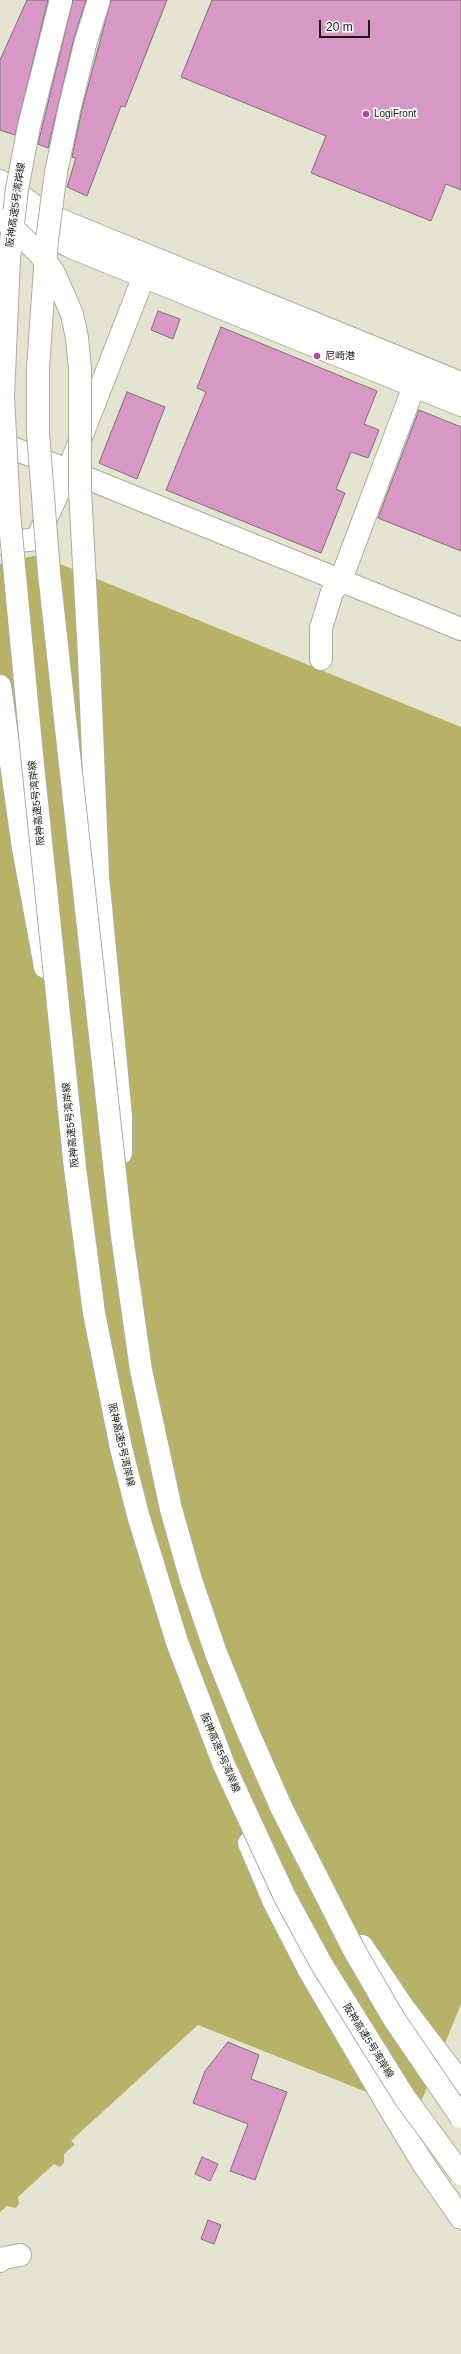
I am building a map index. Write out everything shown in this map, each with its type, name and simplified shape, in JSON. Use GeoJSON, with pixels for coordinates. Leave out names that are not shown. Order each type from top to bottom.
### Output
{"type":"FeatureCollection","features":[{"type":"Feature","properties":{"kind":"main road","name":"阪神高速5号湾岸線"},"geometry":{"type":"LineString","coordinates":[[61,0],[30,119],[17,189],[9,259],[3,396],[9,513],[31,745],[84,1241],[96,1320],[121,1448],[156,1580],[177,1642],[224,1765],[285,1897],[322,1965],[404,2098],[461,2174]]}},
{"type":"Feature","properties":{"kind":"main road"},"geometry":{"type":"LineString","coordinates":[[99,0],[86,40],[56,172],[48,232],[38,368],[38,433],[50,581],[131,1310],[154,1438],[191,1580],[216,1653],[248,1732],[317,1880],[354,1950],[394,2019],[461,2116]]}},
{"type":"Feature","properties":{"kind":"main road"},"geometry":{"type":"LineString","coordinates":[[0,181],[40,210],[98,237],[147,268]]}},
{"type":"Feature","properties":{"kind":"main road"},"geometry":{"type":"LineString","coordinates":[[0,206],[36,230],[73,248],[147,268],[417,376],[461,405]]}},
{"type":"Feature","properties":{"kind":"main road"},"geometry":{"type":"LineString","coordinates":[[0,217],[27,240],[53,270],[72,314],[77,338],[80,369],[80,490],[98,876],[121,1116],[122,1236]]}},
{"type":"Feature","properties":{"kind":"main road"},"geometry":{"type":"LineString","coordinates":[[0,543],[37,539],[68,471],[147,268]]}},
{"type":"Feature","properties":{"kind":"main road"},"geometry":{"type":"LineString","coordinates":[[417,376],[461,383]]}},
{"type":"Feature","properties":{"kind":"main road"},"geometry":{"type":"LineString","coordinates":[[321,659],[321,628],[332,592],[340,582],[417,376]]}},
{"type":"Feature","properties":{"kind":"main road"},"geometry":{"type":"LineString","coordinates":[[0,444],[340,582],[461,629]]}},
{"type":"Feature","properties":{"kind":"main road"},"geometry":{"type":"LineString","coordinates":[[0,686],[23,848],[67,1082]]}},
{"type":"Feature","properties":{"kind":"main road"},"geometry":{"type":"LineString","coordinates":[[224,1765],[242,1828],[274,1902],[310,1972],[424,2165],[461,2218]]}},
{"type":"Feature","properties":{"kind":"main road"},"geometry":{"type":"LineString","coordinates":[[317,1880],[403,2007],[461,2083]]}},
{"type":"Feature","properties":{"kind":"shaded area"},"geometry":{"type":"Polygon","coordinates":[[[33,556],[43,557],[461,727],[461,2004],[417,2112],[198,2025],[71,2141],[75,2144],[64,2154],[64,2163],[60,2167],[54,2164],[18,2197],[19,2204],[16,2208],[7,2206],[0,2212],[0,564],[33,556]]]}},
{"type":"Feature","properties":{"kind":"building"},"geometry":{"type":"Polygon","coordinates":[[[27,0],[48,0],[15,135],[0,130],[0,60],[27,0]]]}},
{"type":"Feature","properties":{"kind":"building"},"geometry":{"type":"Polygon","coordinates":[[[73,0],[86,0],[74,38],[48,148],[38,144],[73,0]]]}},
{"type":"Feature","properties":{"kind":"building"},"geometry":{"type":"Polygon","coordinates":[[[111,0],[167,0],[125,107],[121,106],[87,196],[67,187],[76,158],[72,157],[82,109],[111,0]]]}},
{"type":"Feature","properties":{"kind":"building","name":"LogiFront"},"geometry":{"type":"Polygon","coordinates":[[[212,0],[461,0],[461,190],[446,184],[431,221],[311,173],[326,136],[181,77],[212,0]]]}},
{"type":"Feature","properties":{"kind":"building"},"geometry":{"type":"Polygon","coordinates":[[[158,311],[180,319],[173,339],[151,330],[158,311]]]}},
{"type":"Feature","properties":{"kind":"building"},"geometry":{"type":"Polygon","coordinates":[[[221,327],[377,391],[364,424],[379,430],[368,458],[351,452],[336,489],[345,493],[321,553],[166,490],[206,392],[197,388],[221,327]]]}},
{"type":"Feature","properties":{"kind":"building"},"geometry":{"type":"Polygon","coordinates":[[[127,392],[165,407],[137,479],[99,463],[127,392]]]}},
{"type":"Feature","properties":{"kind":"building"},"geometry":{"type":"Polygon","coordinates":[[[419,410],[461,427],[461,551],[378,518],[419,410]]]}},
{"type":"Feature","properties":{"kind":"building"},"geometry":{"type":"Polygon","coordinates":[[[228,2042],[259,2055],[251,2079],[287,2092],[255,2180],[230,2171],[248,2124],[193,2103],[205,2071],[228,2042]]]}},
{"type":"Feature","properties":{"kind":"building"},"geometry":{"type":"Polygon","coordinates":[[[202,2157],[218,2164],[210,2181],[195,2174],[202,2157]]]}},
{"type":"Feature","properties":{"kind":"building"},"geometry":{"type":"Polygon","coordinates":[[[208,2220],[221,2225],[214,2244],[201,2239],[208,2220]]]}},
{"type":"Feature","properties":{"kind":"place","name":"LogiFront"},"geometry":{"type":"Point","coordinates":[366,114]}},
{"type":"Feature","properties":{"kind":"place","name":"尼崎港"},"geometry":{"type":"Point","coordinates":[317,356]}}]}
